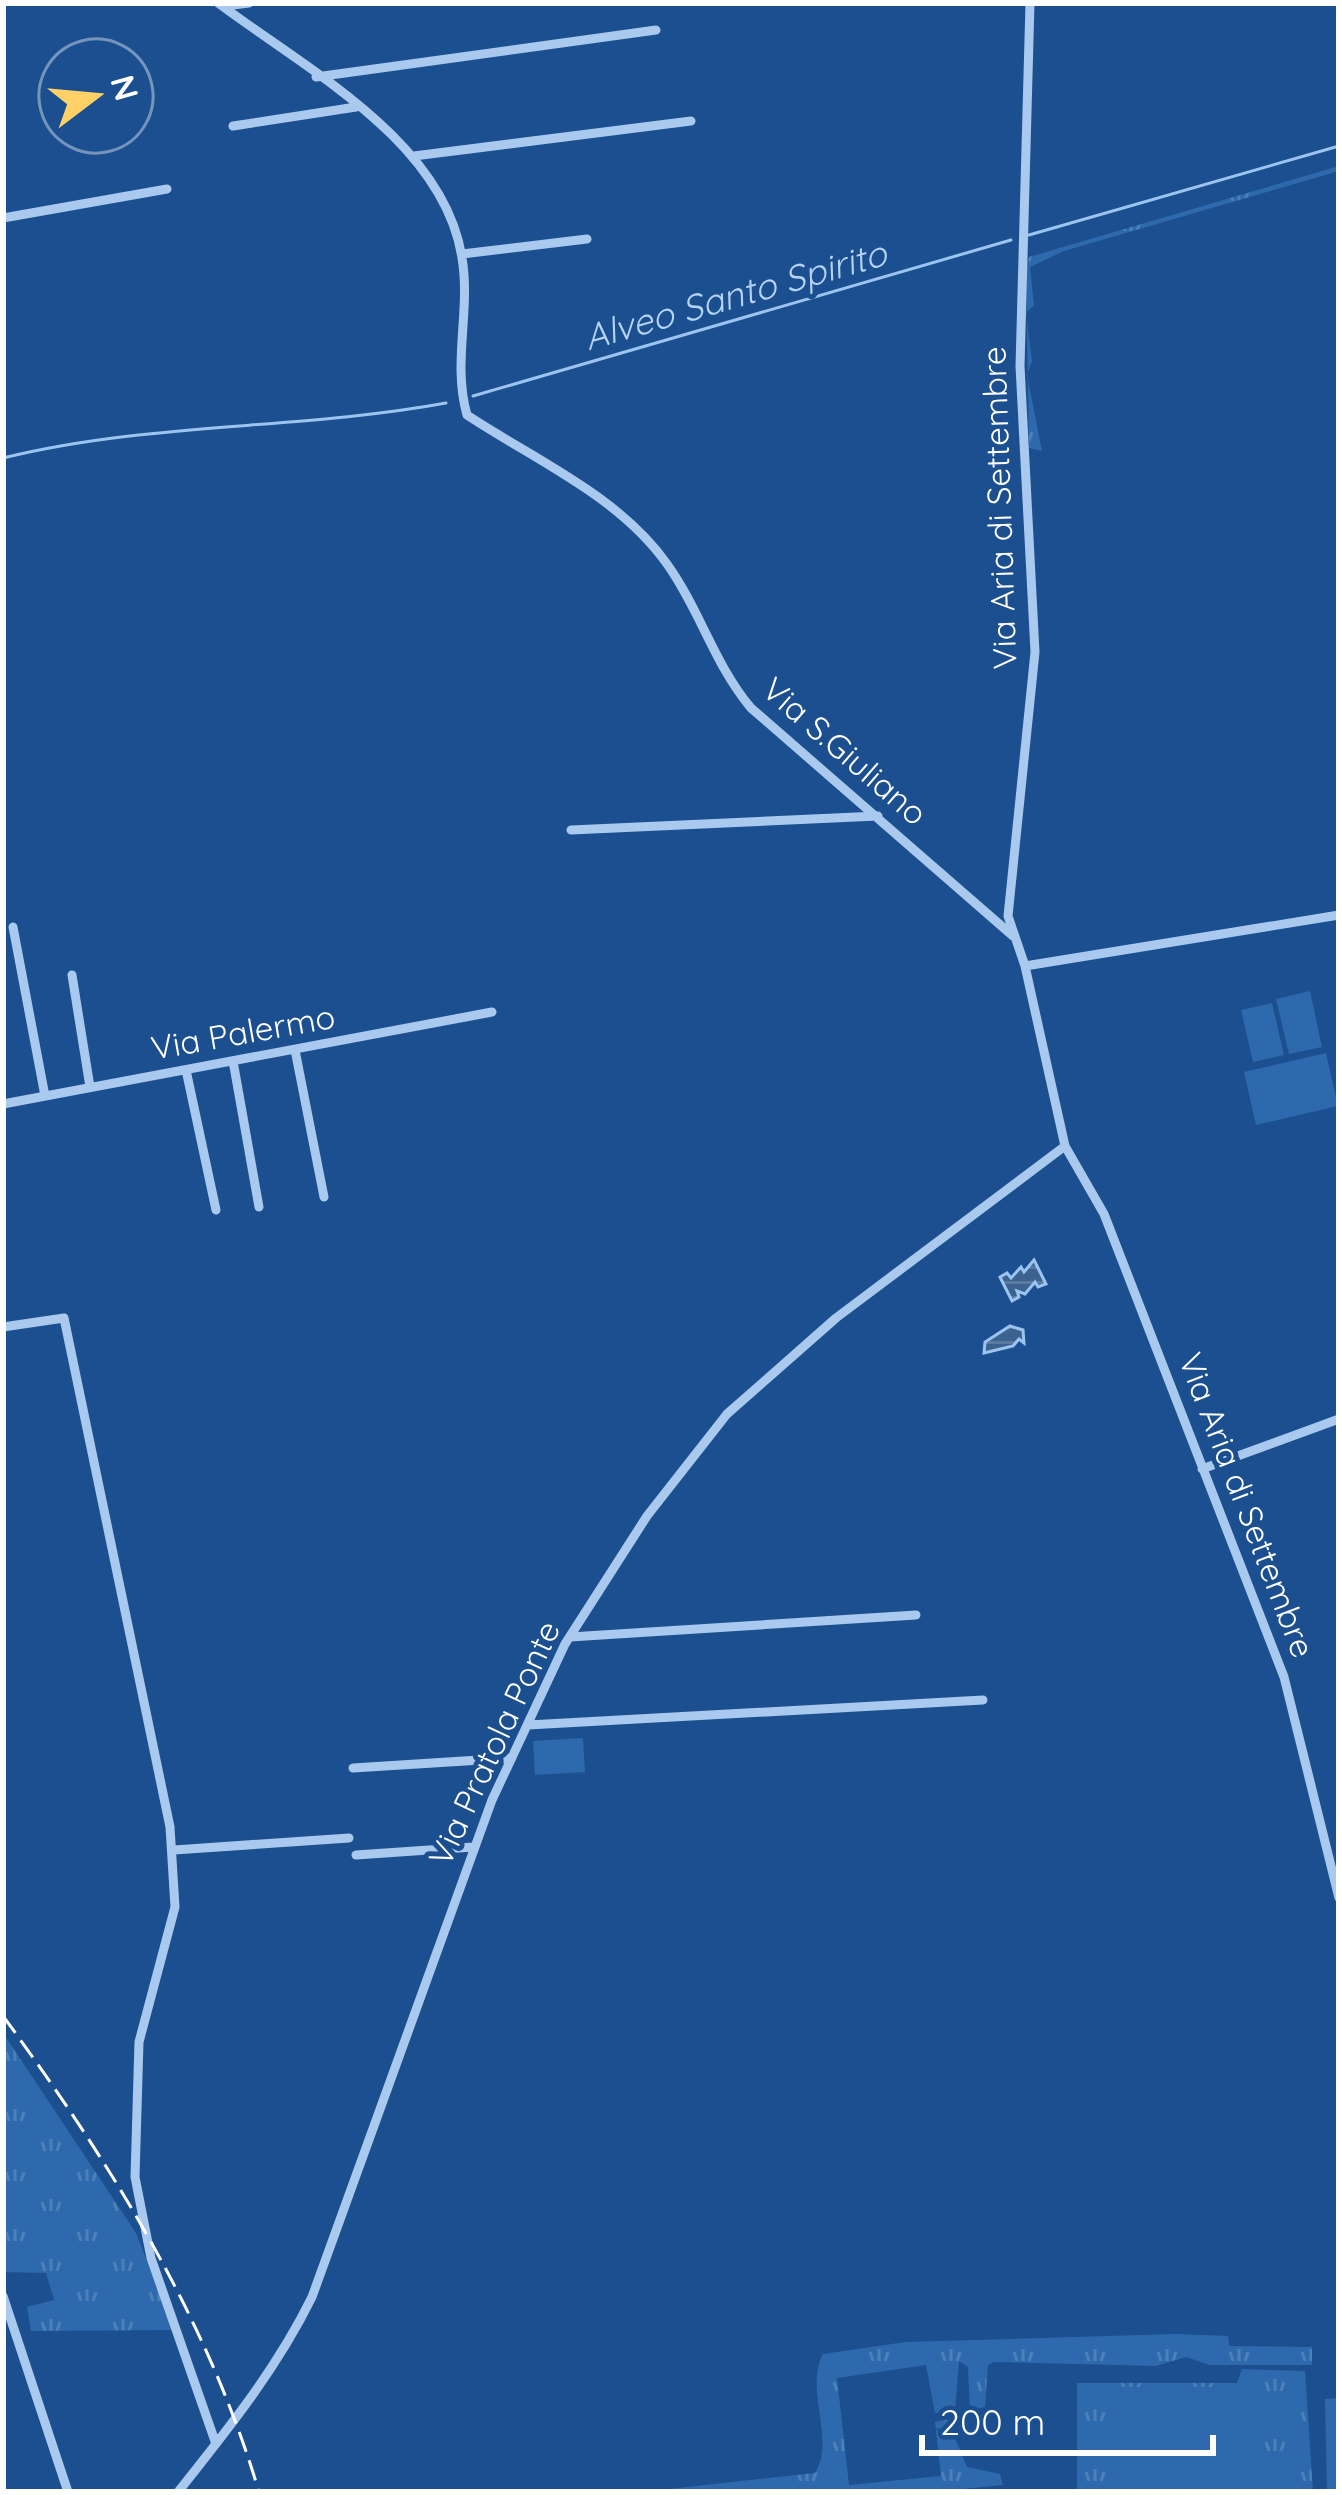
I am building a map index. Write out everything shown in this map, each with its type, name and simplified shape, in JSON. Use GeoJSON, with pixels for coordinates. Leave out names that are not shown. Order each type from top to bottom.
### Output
{"type":"FeatureCollection","features":[{"type":"Feature","properties":{"kind":"street"},"geometry":{"type":"LineString","coordinates":[[220,5],[249,3]]}},
{"type":"Feature","properties":{"kind":"street","name":"Via Aria di Settembre"},"geometry":{"type":"LineString","coordinates":[[1030,3],[1020,366],[1035,652],[1008,916],[1025,966],[1065,1146],[1104,1214],[1284,1677],[1339,1898]]}},
{"type":"Feature","properties":{"kind":"street","name":"Via S.Giuliano"},"geometry":{"type":"LineString","coordinates":[[220,5],[414,156],[443,195],[462,254],[460,375],[467,415],[595,496],[652,544],[671,569],[717,664],[751,708],[1013,936]]}},
{"type":"Feature","properties":{"kind":"street"},"geometry":{"type":"LineString","coordinates":[[316,77],[656,30]]}},
{"type":"Feature","properties":{"kind":"street"},"geometry":{"type":"LineString","coordinates":[[233,126],[356,107]]}},
{"type":"Feature","properties":{"kind":"street"},"geometry":{"type":"LineString","coordinates":[[414,156],[691,121]]}},
{"type":"Feature","properties":{"kind":"street"},"geometry":{"type":"LineString","coordinates":[[3,218],[167,189]]}},
{"type":"Feature","properties":{"kind":"street"},"geometry":{"type":"LineString","coordinates":[[462,254],[587,239]]}},
{"type":"Feature","properties":{"kind":"street"},"geometry":{"type":"LineString","coordinates":[[571,830],[880,816]]}},
{"type":"Feature","properties":{"kind":"street"},"geometry":{"type":"LineString","coordinates":[[1025,966],[1339,914]]}},
{"type":"Feature","properties":{"kind":"street"},"geometry":{"type":"LineString","coordinates":[[13,927],[45,1096]]}},
{"type":"Feature","properties":{"kind":"street"},"geometry":{"type":"LineString","coordinates":[[71,975],[90,1087]]}},
{"type":"Feature","properties":{"kind":"street","name":"Via Palermo"},"geometry":{"type":"LineString","coordinates":[[4,1101],[492,1012]]}},
{"type":"Feature","properties":{"kind":"street"},"geometry":{"type":"LineString","coordinates":[[295,1051],[324,1197]]}},
{"type":"Feature","properties":{"kind":"street"},"geometry":{"type":"LineString","coordinates":[[233,1061],[259,1207]]}},
{"type":"Feature","properties":{"kind":"street"},"geometry":{"type":"LineString","coordinates":[[186,1070],[215,1210]]}},
{"type":"Feature","properties":{"kind":"street","name":"Via Pratola Ponte"},"geometry":{"type":"LineString","coordinates":[[178,2492],[288,2346],[312,2297],[472,1847],[570,1637],[660,1498],[727,1414],[836,1318],[1065,1146]]}},
{"type":"Feature","properties":{"kind":"street"},"geometry":{"type":"LineString","coordinates":[[3,1328],[64,1318],[174,1850],[172,1928],[139,2042],[135,2177],[151,2258],[217,2444]]}},
{"type":"Feature","properties":{"kind":"street"},"geometry":{"type":"LineString","coordinates":[[1202,1469],[1339,1419]]}},
{"type":"Feature","properties":{"kind":"street"},"geometry":{"type":"LineString","coordinates":[[570,1637],[916,1615]]}},
{"type":"Feature","properties":{"kind":"street"},"geometry":{"type":"LineString","coordinates":[[527,1725],[983,1700]]}},
{"type":"Feature","properties":{"kind":"street"},"geometry":{"type":"LineString","coordinates":[[353,1768],[512,1759]]}},
{"type":"Feature","properties":{"kind":"street"},"geometry":{"type":"LineString","coordinates":[[174,1850],[349,1838]]}},
{"type":"Feature","properties":{"kind":"street"},"geometry":{"type":"LineString","coordinates":[[356,1855],[472,1847]]}},
{"type":"Feature","properties":{"kind":"street"},"geometry":{"type":"LineString","coordinates":[[3,2296],[68,2492]]}},
{"type":"Feature","properties":{"kind":"green space"},"geometry":{"type":"Polygon","coordinates":[[[1339,166],[1339,171],[1064,251],[1030,267],[1034,305],[1027,312],[1029,257],[1339,166]]]}},
{"type":"Feature","properties":{"kind":"green space"},"geometry":{"type":"Polygon","coordinates":[[[1027,320],[1032,361],[1028,373],[1027,320]]]}},
{"type":"Feature","properties":{"kind":"green space"},"geometry":{"type":"Polygon","coordinates":[[[1028,379],[1042,451],[1029,448],[1028,379]]]}},
{"type":"Feature","properties":{"kind":"green space"},"geometry":{"type":"Polygon","coordinates":[[[1310,991],[1322,1047],[1289,1054],[1276,999],[1310,991]]]}},
{"type":"Feature","properties":{"kind":"green space"},"geometry":{"type":"Polygon","coordinates":[[[1272,1003],[1284,1055],[1253,1062],[1241,1010],[1272,1003]]]}},
{"type":"Feature","properties":{"kind":"green space"},"geometry":{"type":"Polygon","coordinates":[[[1326,1053],[1338,1106],[1256,1125],[1244,1072],[1326,1053]]]}},
{"type":"Feature","properties":{"kind":"green space"},"geometry":{"type":"Polygon","coordinates":[[[583,1738],[585,1772],[535,1775],[533,1741],[583,1738]]]}},
{"type":"Feature","properties":{"kind":"green space"},"geometry":{"type":"Polygon","coordinates":[[[3,2033],[136,2233],[174,2330],[31,2331],[27,2307],[54,2300],[46,2273],[3,2272],[3,2033]]]}},
{"type":"Feature","properties":{"kind":"green space"},"geometry":{"type":"Polygon","coordinates":[[[1228,2336],[1229,2346],[1312,2347],[1312,2365],[1210,2365],[1186,2357],[1156,2366],[994,2362],[988,2365],[985,2407],[970,2410],[968,2367],[959,2361],[955,2411],[935,2413],[926,2365],[837,2378],[849,2485],[941,2476],[935,2422],[947,2419],[967,2467],[1000,2474],[1003,2485],[932,2492],[642,2492],[815,2473],[822,2446],[817,2383],[823,2354],[906,2342],[1228,2336]]]}},
{"type":"Feature","properties":{"kind":"green space"},"geometry":{"type":"Polygon","coordinates":[[[1242,2369],[1305,2371],[1313,2492],[1077,2491],[1077,2383],[1237,2383],[1242,2369]]]}},
{"type":"Feature","properties":{"kind":"green space"},"geometry":{"type":"Polygon","coordinates":[[[1106,2387],[1258,2387],[1258,2492],[1106,2491],[1106,2387]]]}},
{"type":"Feature","properties":{"kind":"green space"},"geometry":{"type":"Polygon","coordinates":[[[1339,2398],[1339,2492],[1327,2492],[1325,2399],[1339,2398]]]}},
{"type":"Feature","properties":{"kind":"shaded area"},"geometry":{"type":"Polygon","coordinates":[[[1034,1260],[1046,1284],[1038,1287],[1035,1282],[1025,1294],[1017,1291],[1019,1297],[1012,1301],[1000,1277],[1007,1273],[1011,1278],[1021,1267],[1024,1272],[1034,1260]]]}},
{"type":"Feature","properties":{"kind":"shaded area"},"geometry":{"type":"Polygon","coordinates":[[[1010,1326],[1023,1330],[1024,1343],[1019,1339],[1013,1346],[984,1353],[985,1342],[1010,1326]]]}},
{"type":"Feature","properties":{"kind":"waterway","name":"Alveo Santo Spirito"},"geometry":{"type":"LineString","coordinates":[[1029,235],[1339,146]]}},
{"type":"Feature","properties":{"kind":"waterway","name":"Alveo Santo Spirito"},"geometry":{"type":"LineString","coordinates":[[473,396],[1011,240]]}},
{"type":"Feature","properties":{"kind":"waterway","name":"Alveo Santo Spirito"},"geometry":{"type":"LineString","coordinates":[[3,458],[113,438],[446,403]]}},
{"type":"Feature","properties":{"kind":"railway"},"geometry":{"type":"LineString","coordinates":[[3,2016],[81,2127],[152,2243],[212,2364],[259,2492]]}}]}
